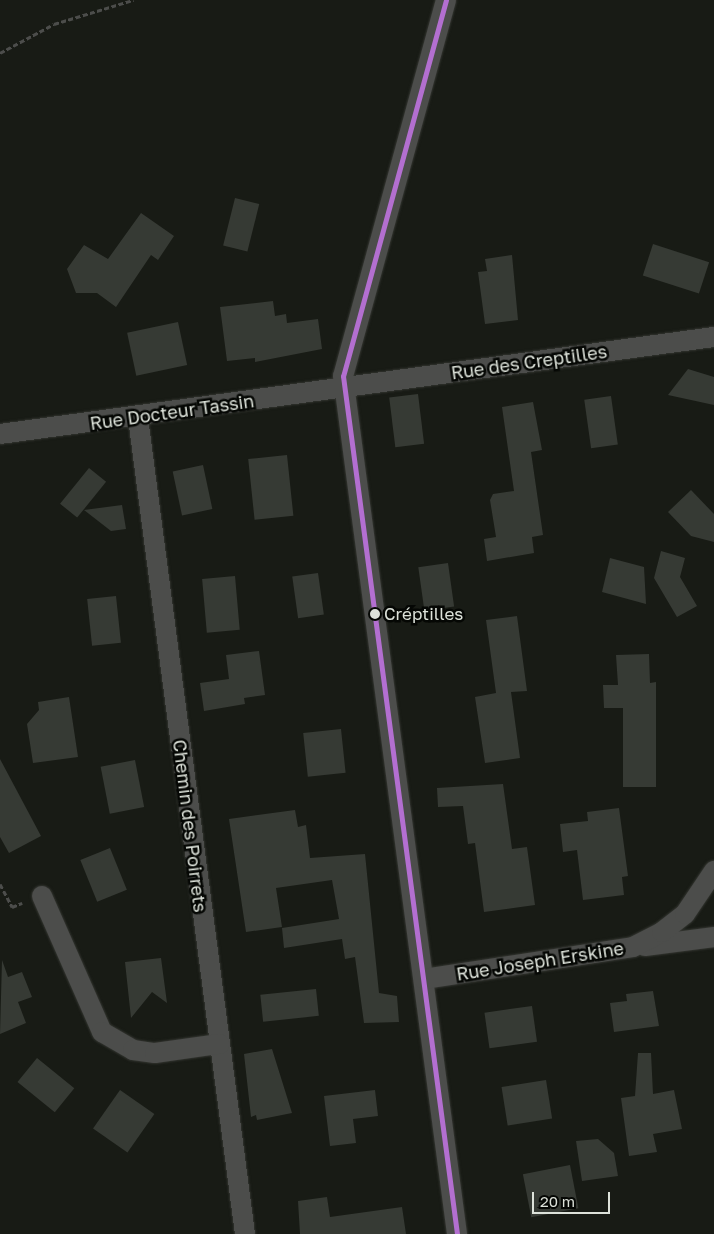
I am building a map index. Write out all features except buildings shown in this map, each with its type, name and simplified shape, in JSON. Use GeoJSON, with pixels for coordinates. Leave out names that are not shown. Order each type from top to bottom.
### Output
{"type":"FeatureCollection","features":[{"type":"Feature","properties":{"kind":"street"},"geometry":{"type":"LineString","coordinates":[[446,0],[389,199],[344,387],[457,1234]]}},
{"type":"Feature","properties":{"kind":"street","name":"Rue des Creptilles"},"geometry":{"type":"LineString","coordinates":[[344,387],[714,337]]}},
{"type":"Feature","properties":{"kind":"street","name":"Rue Docteur Tassin"},"geometry":{"type":"LineString","coordinates":[[0,434],[138,418],[344,387]]}},
{"type":"Feature","properties":{"kind":"street","name":"Chemin des Poirrets"},"geometry":{"type":"LineString","coordinates":[[138,418],[218,1044],[245,1234]]}},
{"type":"Feature","properties":{"kind":"street","name":"Rue Joseph Erskine"},"geometry":{"type":"LineString","coordinates":[[424,979],[633,947],[662,932],[685,914],[714,870]]}},
{"type":"Feature","properties":{"kind":"street"},"geometry":{"type":"LineString","coordinates":[[42,896],[102,1032],[116,1043],[141,1051],[218,1044]]}},
{"type":"Feature","properties":{"kind":"street"},"geometry":{"type":"LineString","coordinates":[[633,947],[714,937]]}},
{"type":"Feature","properties":{"kind":"path"},"geometry":{"type":"LineString","coordinates":[[0,54],[54,24],[133,0]]}},
{"type":"Feature","properties":{"kind":"transit line"},"geometry":{"type":"LineString","coordinates":[[446,0],[343,376],[457,1234]]}},
{"type":"Feature","properties":{"kind":"place","name":"Créptilles"},"geometry":{"type":"Point","coordinates":[375,614]}}]}
